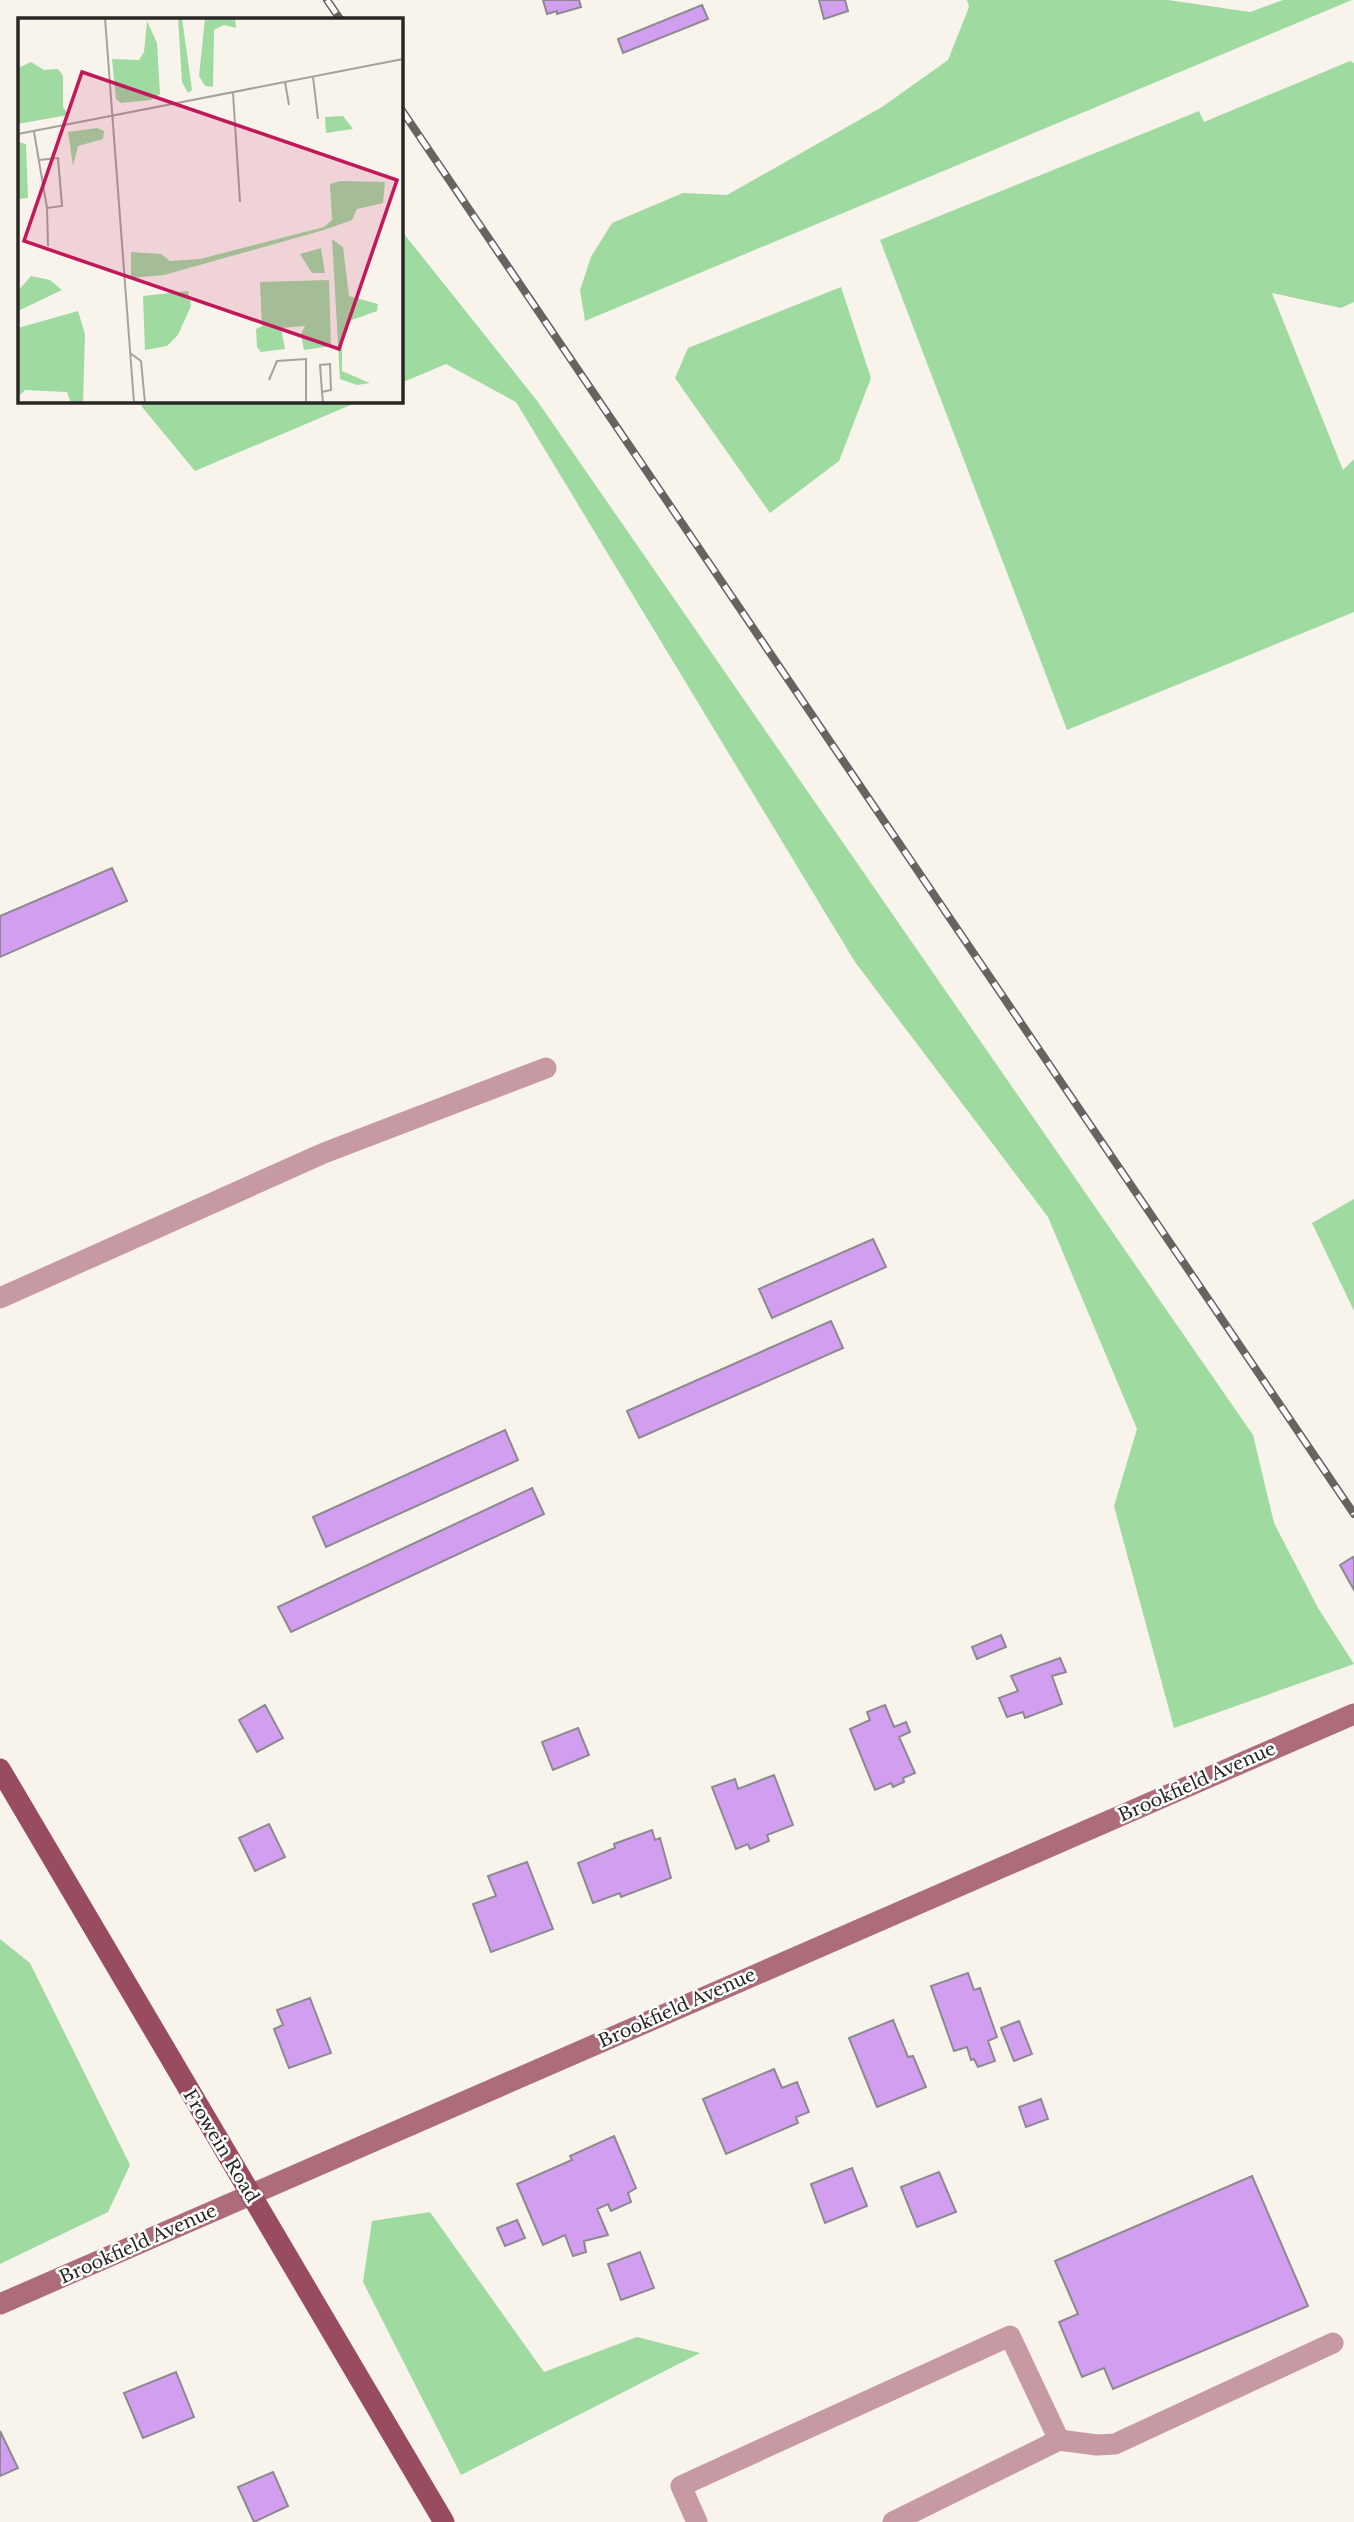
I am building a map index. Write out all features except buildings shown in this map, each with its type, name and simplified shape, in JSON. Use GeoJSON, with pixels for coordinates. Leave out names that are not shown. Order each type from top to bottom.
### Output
{"type":"FeatureCollection","features":[{"type":"Feature","properties":{"kind":"main road","name":"Brookfield Avenue"},"geometry":{"type":"LineString","coordinates":[[0,2304],[1354,1714]]}},
{"type":"Feature","properties":{"kind":"main road","name":"Frowein Road"},"geometry":{"type":"LineString","coordinates":[[0,1769],[443,2522]]}},
{"type":"Feature","properties":{"kind":"lane"},"geometry":{"type":"LineString","coordinates":[[0,1298],[324,1153],[546,1068]]}},
{"type":"Feature","properties":{"kind":"lane"},"geometry":{"type":"LineString","coordinates":[[697,2522],[681,2486],[1010,2336],[1059,2440]]}},
{"type":"Feature","properties":{"kind":"lane"},"geometry":{"type":"LineString","coordinates":[[893,2522],[1059,2440],[1097,2445],[1115,2444],[1333,2343]]}},
{"type":"Feature","properties":{"kind":"green space"},"geometry":{"type":"Polygon","coordinates":[[[967,0],[1168,0],[1250,12],[1283,0],[1352,0],[585,321],[580,290],[591,257],[612,223],[683,193],[727,195],[882,107],[948,60],[969,7],[967,0]]]}},
{"type":"Feature","properties":{"kind":"green space"},"geometry":{"type":"Polygon","coordinates":[[[1350,61],[1354,63],[1354,302],[1341,308],[1272,293],[1343,470],[1354,459],[1354,612],[1067,730],[880,240],[1199,111],[1204,122],[1350,61]]]}},
{"type":"Feature","properties":{"kind":"green space"},"geometry":{"type":"Polygon","coordinates":[[[402,231],[538,402],[1253,1435],[1274,1523],[1318,1608],[1354,1664],[1174,1728],[1114,1506],[1137,1429],[1048,1217],[855,962],[516,402],[446,364],[402,383],[402,231]]]}},
{"type":"Feature","properties":{"kind":"green space"},"geometry":{"type":"Polygon","coordinates":[[[841,287],[871,378],[839,461],[770,513],[675,378],[688,348],[841,287]]]}},
{"type":"Feature","properties":{"kind":"green space"},"geometry":{"type":"Polygon","coordinates":[[[141,402],[358,402],[195,471],[142,407],[141,402]]]}},
{"type":"Feature","properties":{"kind":"green space"},"geometry":{"type":"Polygon","coordinates":[[[1354,1199],[1354,1311],[1312,1223],[1354,1199]]]}},
{"type":"Feature","properties":{"kind":"green space"},"geometry":{"type":"Polygon","coordinates":[[[0,1939],[30,1963],[130,2165],[108,2212],[0,2264],[0,1939]]]}},
{"type":"Feature","properties":{"kind":"green space"},"geometry":{"type":"Polygon","coordinates":[[[430,2212],[544,2372],[637,2337],[700,2353],[461,2475],[363,2282],[372,2221],[430,2212]]]}},
{"type":"Feature","properties":{"kind":"railway"},"geometry":{"type":"LineString","coordinates":[[327,0],[339,18]]}},
{"type":"Feature","properties":{"kind":"railway"},"geometry":{"type":"LineString","coordinates":[[402,110],[1354,1514]]}}]}
